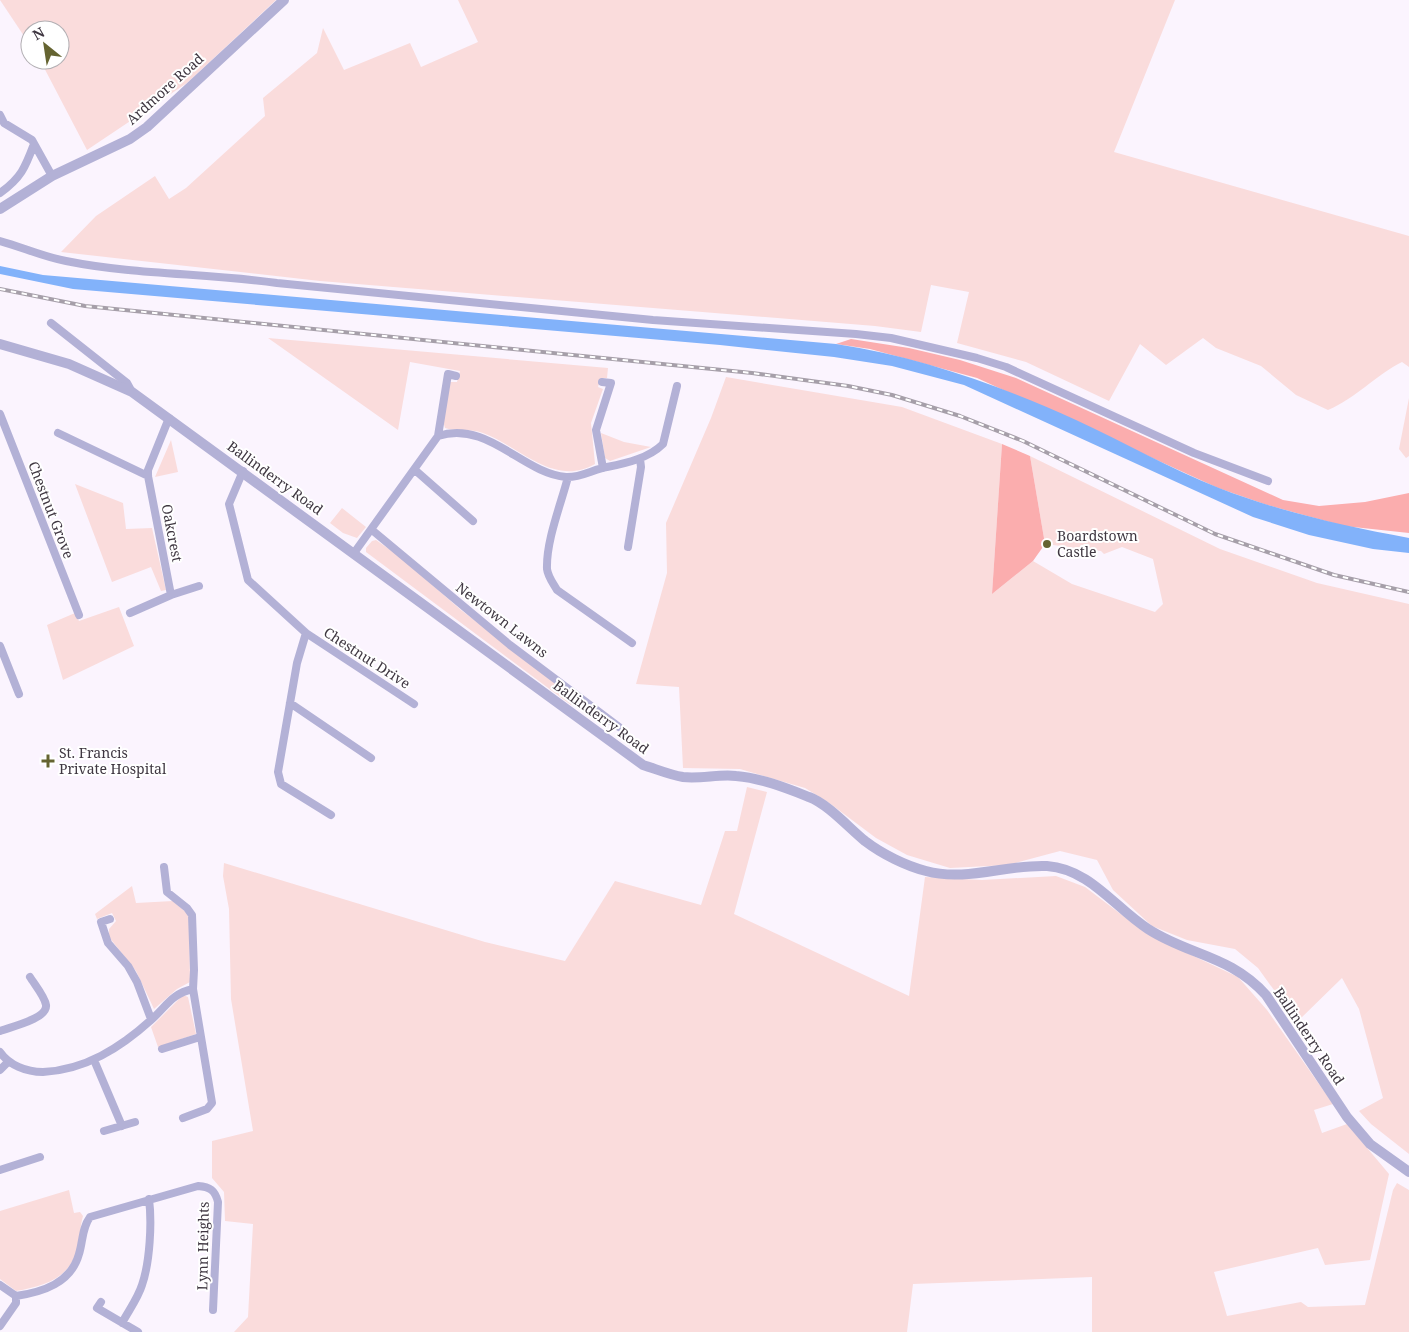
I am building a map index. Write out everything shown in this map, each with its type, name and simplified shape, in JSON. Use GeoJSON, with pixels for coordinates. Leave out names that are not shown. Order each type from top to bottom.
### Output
{"type":"FeatureCollection","features":[{"type":"Feature","properties":{"kind":"street","name":"Ardmore Road"},"geometry":{"type":"LineString","coordinates":[[0,209],[52,176],[130,138],[148,127],[284,0]]}},
{"type":"Feature","properties":{"kind":"street"},"geometry":{"type":"LineString","coordinates":[[0,115],[4,122],[34,144],[52,176]]}},
{"type":"Feature","properties":{"kind":"street"},"geometry":{"type":"LineString","coordinates":[[0,193],[17,181],[26,168],[34,144]]}},
{"type":"Feature","properties":{"kind":"street"},"geometry":{"type":"LineString","coordinates":[[0,242],[65,261],[180,275],[240,278],[653,320],[891,338],[977,358],[1006,367],[1194,453],[1268,480]]}},
{"type":"Feature","properties":{"kind":"street"},"geometry":{"type":"LineString","coordinates":[[51,323],[127,383],[132,392]]}},
{"type":"Feature","properties":{"kind":"street","name":"Ballinderry Road"},"geometry":{"type":"LineString","coordinates":[[0,344],[69,364],[132,392],[243,471],[643,765],[684,777],[737,776],[773,784],[812,798],[867,842],[904,863],[927,872],[948,875],[1046,866],[1063,869],[1098,888],[1148,930],[1188,949],[1222,961],[1247,976],[1266,995],[1347,1117],[1370,1144],[1409,1172]]}},
{"type":"Feature","properties":{"kind":"street"},"geometry":{"type":"LineString","coordinates":[[354,553],[438,436],[448,374],[456,376]]}},
{"type":"Feature","properties":{"kind":"street"},"geometry":{"type":"LineString","coordinates":[[602,382],[611,383],[596,430],[603,468]]}},
{"type":"Feature","properties":{"kind":"street"},"geometry":{"type":"LineString","coordinates":[[438,436],[447,433],[476,435],[553,474],[568,477],[640,458],[657,451],[663,444],[677,386]]}},
{"type":"Feature","properties":{"kind":"street","name":"Chestnut Grove"},"geometry":{"type":"LineString","coordinates":[[0,414],[79,615]]}},
{"type":"Feature","properties":{"kind":"street","name":"Oakcrest"},"geometry":{"type":"LineString","coordinates":[[168,418],[148,470],[148,476],[171,595]]}},
{"type":"Feature","properties":{"kind":"street"},"geometry":{"type":"LineString","coordinates":[[58,433],[148,476]]}},
{"type":"Feature","properties":{"kind":"street"},"geometry":{"type":"LineString","coordinates":[[628,547],[641,467],[640,458]]}},
{"type":"Feature","properties":{"kind":"street"},"geometry":{"type":"LineString","coordinates":[[415,470],[473,522]]}},
{"type":"Feature","properties":{"kind":"street","name":"Chestnut Drive"},"geometry":{"type":"LineString","coordinates":[[243,471],[229,504],[248,580],[306,633],[414,704]]}},
{"type":"Feature","properties":{"kind":"street"},"geometry":{"type":"LineString","coordinates":[[568,477],[550,548],[547,570],[557,590],[632,643]]}},
{"type":"Feature","properties":{"kind":"street","name":"Newtown Lawns"},"geometry":{"type":"LineString","coordinates":[[372,530],[503,639],[619,726]]}},
{"type":"Feature","properties":{"kind":"street"},"geometry":{"type":"LineString","coordinates":[[130,613],[171,595],[199,586]]}},
{"type":"Feature","properties":{"kind":"street","name":"Chestnut Drive"},"geometry":{"type":"LineString","coordinates":[[306,633],[296,663],[278,772],[281,784],[331,815]]}},
{"type":"Feature","properties":{"kind":"street"},"geometry":{"type":"LineString","coordinates":[[0,646],[19,694]]}},
{"type":"Feature","properties":{"kind":"street"},"geometry":{"type":"LineString","coordinates":[[290,703],[371,758]]}},
{"type":"Feature","properties":{"kind":"street"},"geometry":{"type":"LineString","coordinates":[[162,871],[168,892],[187,908],[192,915],[193,989],[212,1103],[207,1109],[183,1118]]}},
{"type":"Feature","properties":{"kind":"street"},"geometry":{"type":"LineString","coordinates":[[110,919],[101,922],[108,943],[128,966],[137,982],[151,1020]]}},
{"type":"Feature","properties":{"kind":"street"},"geometry":{"type":"LineString","coordinates":[[0,1031],[36,1019],[45,1010],[46,1004],[30,977]]}},
{"type":"Feature","properties":{"kind":"street"},"geometry":{"type":"LineString","coordinates":[[0,1052],[7,1063],[36,1072],[62,1071],[94,1060],[118,1046],[151,1020],[179,992],[193,989]]}},
{"type":"Feature","properties":{"kind":"street"},"geometry":{"type":"LineString","coordinates":[[162,1049],[200,1037]]}},
{"type":"Feature","properties":{"kind":"street"},"geometry":{"type":"LineString","coordinates":[[94,1060],[122,1126]]}},
{"type":"Feature","properties":{"kind":"street"},"geometry":{"type":"LineString","coordinates":[[0,1070],[7,1063]]}},
{"type":"Feature","properties":{"kind":"street"},"geometry":{"type":"LineString","coordinates":[[104,1131],[135,1122]]}},
{"type":"Feature","properties":{"kind":"street"},"geometry":{"type":"LineString","coordinates":[[0,1170],[40,1156]]}},
{"type":"Feature","properties":{"kind":"street","name":"Lynn Heights"},"geometry":{"type":"LineString","coordinates":[[16,1296],[34,1294],[54,1286],[72,1270],[80,1254],[85,1223],[90,1217],[198,1186],[207,1186],[216,1193],[218,1202],[213,1310]]}},
{"type":"Feature","properties":{"kind":"street"},"geometry":{"type":"LineString","coordinates":[[122,1323],[146,1274],[150,1212],[149,1199]]}},
{"type":"Feature","properties":{"kind":"street"},"geometry":{"type":"LineString","coordinates":[[0,1285],[16,1296],[16,1303],[0,1326]]}},
{"type":"Feature","properties":{"kind":"street"},"geometry":{"type":"LineString","coordinates":[[101,1302],[97,1308],[138,1332]]}},
{"type":"Feature","properties":{"kind":"shaded area"},"geometry":{"type":"Polygon","coordinates":[[[0,0],[276,0],[187,83],[87,150],[45,70],[70,70],[70,20],[20,20],[20,30],[0,0]]]}},
{"type":"Feature","properties":{"kind":"shaded area"},"geometry":{"type":"Polygon","coordinates":[[[458,0],[1175,0],[1114,152],[1409,236],[1409,367],[1402,362],[1383,373],[1348,399],[1328,410],[1296,395],[1261,366],[1216,348],[1203,338],[1166,365],[1140,344],[1109,401],[1026,362],[957,343],[969,292],[931,285],[921,332],[875,326],[320,281],[61,252],[96,216],[155,176],[169,199],[186,188],[265,116],[263,98],[317,53],[323,28],[344,70],[410,43],[421,67],[478,42],[458,0]]]}},
{"type":"Feature","properties":{"kind":"shaded area"},"geometry":{"type":"Polygon","coordinates":[[[268,338],[608,368],[607,378],[601,378],[598,387],[603,389],[591,423],[595,464],[580,470],[565,471],[551,468],[483,433],[445,428],[443,421],[450,382],[457,382],[460,371],[410,362],[398,430],[268,338]]]}},
{"type":"Feature","properties":{"kind":"shaded area"},"geometry":{"type":"Polygon","coordinates":[[[851,339],[909,348],[960,360],[1016,378],[1283,500],[1319,506],[1365,502],[1409,493],[1409,533],[1344,526],[1267,505],[1218,488],[977,378],[870,349],[836,344],[851,339]]]}},
{"type":"Feature","properties":{"kind":"shaded area"},"geometry":{"type":"Polygon","coordinates":[[[726,377],[902,407],[1002,444],[992,594],[1033,561],[1072,584],[1155,612],[1163,604],[1153,559],[1122,547],[1104,554],[1101,551],[1045,544],[1030,456],[1220,549],[1317,583],[1409,604],[1409,1154],[1371,1124],[1359,1111],[1383,1098],[1359,1009],[1342,978],[1297,1022],[1258,968],[1235,949],[1187,940],[1152,926],[1113,890],[1097,860],[1060,851],[1008,865],[950,868],[907,855],[876,838],[828,802],[805,788],[740,769],[683,768],[679,687],[636,684],[667,573],[666,523],[711,418],[726,377]]]}},
{"type":"Feature","properties":{"kind":"shaded area"},"geometry":{"type":"Polygon","coordinates":[[[1409,398],[1409,456],[1406,458],[1399,449],[1409,398]]]}},
{"type":"Feature","properties":{"kind":"shaded area"},"geometry":{"type":"Polygon","coordinates":[[[601,433],[624,442],[651,447],[610,461],[605,458],[601,433]]]}},
{"type":"Feature","properties":{"kind":"shaded area"},"geometry":{"type":"Polygon","coordinates":[[[171,440],[178,472],[155,477],[171,440]]]}},
{"type":"Feature","properties":{"kind":"shaded area"},"geometry":{"type":"Polygon","coordinates":[[[1002,444],[1030,456],[1045,544],[1033,561],[992,594],[1002,444]]]}},
{"type":"Feature","properties":{"kind":"shaded area"},"geometry":{"type":"Polygon","coordinates":[[[75,484],[123,503],[126,529],[152,528],[166,590],[161,591],[151,567],[112,582],[75,484]]]}},
{"type":"Feature","properties":{"kind":"shaded area"},"geometry":{"type":"Polygon","coordinates":[[[342,508],[366,527],[357,538],[343,533],[330,523],[342,508]]]}},
{"type":"Feature","properties":{"kind":"shaded area"},"geometry":{"type":"Polygon","coordinates":[[[376,540],[399,556],[461,610],[577,698],[571,705],[366,552],[366,548],[372,541],[376,540]]]}},
{"type":"Feature","properties":{"kind":"shaded area"},"geometry":{"type":"Polygon","coordinates":[[[119,607],[134,646],[63,680],[47,625],[75,613],[79,621],[119,607]]]}},
{"type":"Feature","properties":{"kind":"shaded area"},"geometry":{"type":"Polygon","coordinates":[[[747,787],[767,792],[734,914],[909,996],[925,877],[982,880],[1056,876],[1085,887],[1147,934],[1238,977],[1267,1010],[1333,1104],[1314,1110],[1322,1133],[1347,1124],[1389,1174],[1370,1260],[1325,1265],[1318,1248],[1214,1272],[1227,1316],[1301,1302],[1308,1307],[1365,1305],[1393,1190],[1397,1183],[1409,1190],[1409,1332],[1092,1332],[1092,1277],[913,1284],[907,1332],[234,1332],[248,1317],[253,1224],[225,1221],[224,1192],[212,1178],[212,1141],[253,1131],[231,999],[229,909],[223,876],[224,863],[485,942],[565,961],[615,881],[701,905],[725,831],[737,831],[747,787]]]}},
{"type":"Feature","properties":{"kind":"shaded area"},"geometry":{"type":"Polygon","coordinates":[[[132,886],[136,903],[173,901],[189,915],[190,982],[177,989],[154,1009],[136,971],[109,937],[109,929],[116,921],[112,913],[97,919],[95,914],[132,886]]]}},
{"type":"Feature","properties":{"kind":"shaded area"},"geometry":{"type":"Polygon","coordinates":[[[183,995],[188,997],[196,1034],[158,1047],[151,1027],[183,995]]]}},
{"type":"Feature","properties":{"kind":"shaded area"},"geometry":{"type":"Polygon","coordinates":[[[69,1190],[74,1213],[80,1212],[83,1216],[78,1247],[74,1258],[69,1267],[54,1279],[36,1287],[16,1291],[0,1279],[0,1211],[69,1190]]]}},
{"type":"Feature","properties":{"kind":"water"},"geometry":{"type":"Polygon","coordinates":[[[0,266],[43,275],[836,344],[898,356],[959,374],[1018,395],[1076,420],[1183,472],[1242,497],[1313,518],[1409,538],[1409,553],[1373,549],[1309,535],[1253,517],[964,385],[892,366],[834,357],[720,345],[73,289],[0,274],[0,266]]]}},
{"type":"Feature","properties":{"kind":"railway"},"geometry":{"type":"LineString","coordinates":[[0,289],[85,306],[752,373],[848,386],[892,395],[960,416],[1023,441],[1215,534],[1334,575],[1409,592]]}},
{"type":"Feature","properties":{"kind":"place","name":"Boardstown Castle"},"geometry":{"type":"Point","coordinates":[1047,544]}},
{"type":"Feature","properties":{"kind":"place","name":"St. Francis Private Hospital"},"geometry":{"type":"Point","coordinates":[48,761]}}]}
